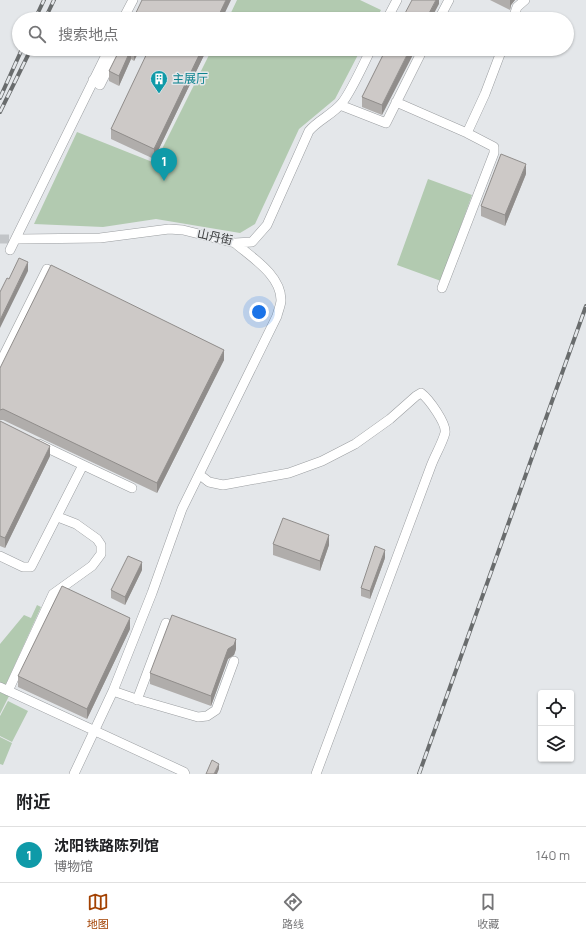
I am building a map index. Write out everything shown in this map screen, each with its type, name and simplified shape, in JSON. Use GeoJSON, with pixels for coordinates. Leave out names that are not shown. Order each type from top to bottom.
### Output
{"type":"FeatureCollection","features":[{"type":"Feature","properties":{"kind":"lane"},"geometry":{"type":"LineString","coordinates":[[127,12],[133,0]]}},
{"type":"Feature","properties":{"kind":"lane"},"geometry":{"type":"LineString","coordinates":[[391,12],[397,0]]}},
{"type":"Feature","properties":{"kind":"lane"},"geometry":{"type":"LineString","coordinates":[[443,12],[449,0]]}},
{"type":"Feature","properties":{"kind":"lane"},"geometry":{"type":"LineString","coordinates":[[516,12],[525,0]]}},
{"type":"Feature","properties":{"kind":"lane"},"geometry":{"type":"LineString","coordinates":[[10,250],[105,56]]}},
{"type":"Feature","properties":{"kind":"lane"},"geometry":{"type":"LineString","coordinates":[[93,80],[100,85],[114,56]]}},
{"type":"Feature","properties":{"kind":"lane","name":"山丹街"},"geometry":{"type":"LineString","coordinates":[[20,239],[100,238],[169,229],[183,230],[235,243],[252,242],[267,225],[309,131],[316,123],[326,118],[340,105],[367,56]]}},
{"type":"Feature","properties":{"kind":"lane"},"geometry":{"type":"LineString","coordinates":[[340,105],[386,123],[420,56]]}},
{"type":"Feature","properties":{"kind":"lane"},"geometry":{"type":"LineString","coordinates":[[467,133],[485,94],[499,56]]}},
{"type":"Feature","properties":{"kind":"lane"},"geometry":{"type":"LineString","coordinates":[[396,102],[467,133],[494,147],[494,153],[442,288]]}},
{"type":"Feature","properties":{"kind":"lane"},"geometry":{"type":"LineString","coordinates":[[74,774],[113,691],[135,625],[182,509],[200,476],[277,316],[281,301],[279,289],[267,271],[235,243]]}},
{"type":"Feature","properties":{"kind":"lane"},"geometry":{"type":"LineString","coordinates":[[0,363],[46,269]]}},
{"type":"Feature","properties":{"kind":"lane"},"geometry":{"type":"LineString","coordinates":[[200,476],[209,482],[224,485],[289,473],[322,461],[355,444],[390,419],[416,396],[421,394],[431,402],[444,426],[445,432],[316,774]]}},
{"type":"Feature","properties":{"kind":"lane"},"geometry":{"type":"LineString","coordinates":[[32,440],[132,488]]}},
{"type":"Feature","properties":{"kind":"lane"},"geometry":{"type":"LineString","coordinates":[[0,556],[23,567],[31,567],[58,517],[83,465]]}},
{"type":"Feature","properties":{"kind":"lane"},"geometry":{"type":"LineString","coordinates":[[58,517],[76,524],[97,539],[101,545],[101,554],[92,566],[64,591],[53,594],[4,689],[184,772],[185,774]]}},
{"type":"Feature","properties":{"kind":"lane"},"geometry":{"type":"LineString","coordinates":[[136,700],[166,623]]}},
{"type":"Feature","properties":{"kind":"lane"},"geometry":{"type":"LineString","coordinates":[[113,691],[136,700],[198,717],[207,716],[216,710],[234,661]]}},
{"type":"Feature","properties":{"kind":"green space"},"geometry":{"type":"Polygon","coordinates":[[[237,0],[360,0],[381,10],[380,12],[231,12],[237,0]]]}},
{"type":"Feature","properties":{"kind":"green space"},"geometry":{"type":"Polygon","coordinates":[[[208,56],[357,56],[335,99],[299,129],[255,224],[240,233],[156,219],[103,227],[34,224],[77,132],[155,163],[208,56]]]}},
{"type":"Feature","properties":{"kind":"green space"},"geometry":{"type":"Polygon","coordinates":[[[428,179],[472,195],[441,281],[397,265],[428,179]]]}},
{"type":"Feature","properties":{"kind":"green space"},"geometry":{"type":"Polygon","coordinates":[[[37,605],[41,607],[2,693],[9,696],[0,714],[0,644],[24,615],[31,618],[37,605]]]}},
{"type":"Feature","properties":{"kind":"green space"},"geometry":{"type":"Polygon","coordinates":[[[8,701],[28,711],[12,742],[0,736],[0,716],[8,701]]]}},
{"type":"Feature","properties":{"kind":"green space"},"geometry":{"type":"Polygon","coordinates":[[[0,737],[12,743],[3,765],[0,764],[0,737]]]}},
{"type":"Feature","properties":{"kind":"building"},"geometry":{"type":"Polygon","coordinates":[[[142,0],[226,0],[220,12],[136,12],[142,0]]]}},
{"type":"Feature","properties":{"kind":"building"},"geometry":{"type":"Polygon","coordinates":[[[412,0],[436,0],[430,12],[406,12],[412,0]]]}},
{"type":"Feature","properties":{"kind":"building"},"geometry":{"type":"Polygon","coordinates":[[[116,56],[128,56],[119,76],[109,71],[116,56]]]}},
{"type":"Feature","properties":{"kind":"building","name":"主展厅"},"geometry":{"type":"Polygon","coordinates":[[[146,56],[199,56],[154,149],[111,129],[146,56]]]}},
{"type":"Feature","properties":{"kind":"building"},"geometry":{"type":"Polygon","coordinates":[[[382,56],[406,56],[382,105],[362,97],[382,56]]]}},
{"type":"Feature","properties":{"kind":"building"},"geometry":{"type":"Polygon","coordinates":[[[501,154],[526,164],[505,215],[481,206],[501,154]]]}},
{"type":"Feature","properties":{"kind":"building"},"geometry":{"type":"Polygon","coordinates":[[[19,258],[28,262],[0,320],[0,292],[7,278],[9,279],[19,258]]]}},
{"type":"Feature","properties":{"kind":"building"},"geometry":{"type":"Polygon","coordinates":[[[51,265],[224,350],[157,483],[3,409],[0,410],[0,368],[51,265]]]}},
{"type":"Feature","properties":{"kind":"building"},"geometry":{"type":"Polygon","coordinates":[[[0,421],[50,446],[5,538],[0,536],[0,421]]]}},
{"type":"Feature","properties":{"kind":"building"},"geometry":{"type":"Polygon","coordinates":[[[283,518],[329,535],[320,561],[273,544],[283,518]]]}},
{"type":"Feature","properties":{"kind":"building"},"geometry":{"type":"Polygon","coordinates":[[[375,546],[385,550],[370,591],[361,588],[375,546]]]}},
{"type":"Feature","properties":{"kind":"building"},"geometry":{"type":"Polygon","coordinates":[[[128,556],[142,562],[125,597],[111,590],[128,556]]]}},
{"type":"Feature","properties":{"kind":"building"},"geometry":{"type":"Polygon","coordinates":[[[62,586],[130,618],[87,709],[18,676],[62,586]]]}},
{"type":"Feature","properties":{"kind":"building"},"geometry":{"type":"Polygon","coordinates":[[[172,615],[236,639],[234,645],[228,649],[211,696],[150,673],[172,615]]]}},
{"type":"Feature","properties":{"kind":"building"},"geometry":{"type":"Polygon","coordinates":[[[212,760],[219,764],[214,774],[206,774],[212,760]]]}},
{"type":"Feature","properties":{"kind":"tunnel"},"geometry":{"type":"LineString","coordinates":[[0,239],[20,239]]}},
{"type":"Feature","properties":{"kind":"railway"},"geometry":{"type":"LineString","coordinates":[[38,12],[44,0]]}},
{"type":"Feature","properties":{"kind":"railway"},"geometry":{"type":"LineString","coordinates":[[48,12],[54,0]]}},
{"type":"Feature","properties":{"kind":"railway"},"geometry":{"type":"LineString","coordinates":[[0,98],[19,56]]}},
{"type":"Feature","properties":{"kind":"railway"},"geometry":{"type":"LineString","coordinates":[[0,112],[28,56]]}},
{"type":"Feature","properties":{"kind":"railway"},"geometry":{"type":"LineString","coordinates":[[419,774],[586,306]]}},
{"type":"Feature","properties":{"kind":"place","name":"主展厅"},"geometry":{"type":"Point","coordinates":[159,94]}},
{"type":"Feature","properties":{"kind":"place","name":"沈阳铁路陈列馆"},"geometry":{"type":"Point","coordinates":[164,181]}}]}
